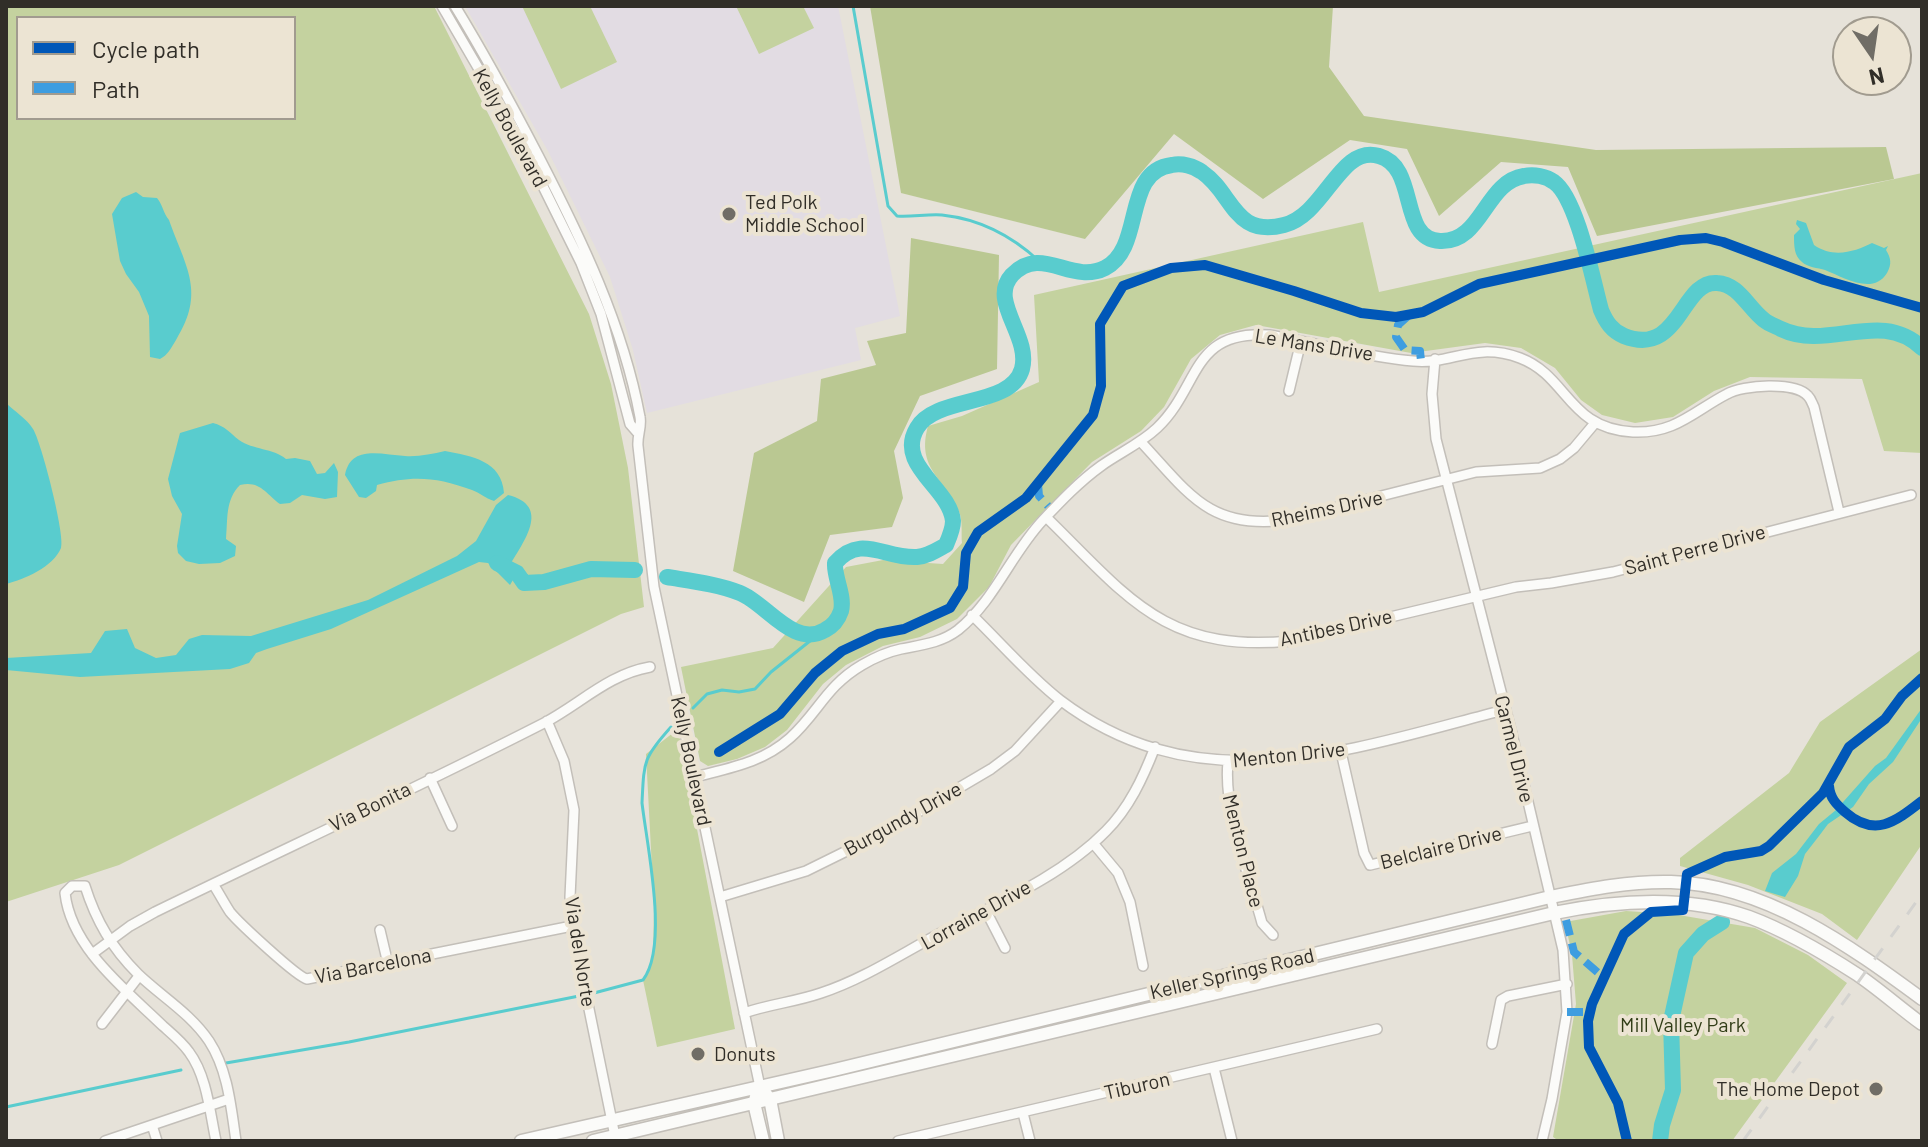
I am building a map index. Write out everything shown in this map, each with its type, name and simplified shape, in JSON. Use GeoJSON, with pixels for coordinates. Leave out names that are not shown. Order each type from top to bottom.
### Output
{"type":"FeatureCollection","features":[{"type":"Feature","properties":{"kind":"main road","name":"Keller Springs Road"},"geometry":{"type":"LineString","coordinates":[[521,1141],[1608,885],[1671,882],[1699,885],[1753,899],[1796,917],[1872,962],[1922,999]]}},
{"type":"Feature","properties":{"kind":"main road"},"geometry":{"type":"LineString","coordinates":[[1670,903],[1671,882]]}},
{"type":"Feature","properties":{"kind":"main road","name":"Keller Springs Road"},"geometry":{"type":"LineString","coordinates":[[593,1141],[1554,913],[1615,902],[1709,907],[1748,916],[1785,933],[1861,977],[1922,1024]]}},
{"type":"Feature","properties":{"kind":"main road"},"geometry":{"type":"LineString","coordinates":[[1891,1001],[1906,996],[1922,1006]]}},
{"type":"Feature","properties":{"kind":"main road"},"geometry":{"type":"LineString","coordinates":[[760,1087],[754,1103],[763,1141]]}},
{"type":"Feature","properties":{"kind":"main road","name":"Kelly Boulevard"},"geometry":{"type":"LineString","coordinates":[[760,1087],[770,1099],[778,1141]]}},
{"type":"Feature","properties":{"kind":"street","name":"Kelly Boulevard"},"geometry":{"type":"LineString","coordinates":[[442,6],[546,182]]}},
{"type":"Feature","properties":{"kind":"street","name":"Kelly Boulevard"},"geometry":{"type":"LineString","coordinates":[[455,6],[486,56],[581,263],[601,314],[630,424],[637,432],[654,587],[760,1087]]}},
{"type":"Feature","properties":{"kind":"street","name":"Le Mans Drive"},"geometry":{"type":"LineString","coordinates":[[695,777],[745,765],[765,756],[790,738],[842,678],[879,656],[943,639],[957,630],[996,590],[1029,536],[1046,517],[1089,475],[1157,428],[1175,407],[1209,350],[1227,339],[1247,333],[1413,361],[1485,351],[1522,359],[1540,368],[1577,410],[1595,423],[1632,432],[1662,430],[1689,419],[1727,393],[1751,386],[1799,390],[1808,396],[1814,407],[1839,512]]}},
{"type":"Feature","properties":{"kind":"street"},"geometry":{"type":"LineString","coordinates":[[1289,391],[1301,341]]}},
{"type":"Feature","properties":{"kind":"street","name":"Carmel Drive"},"geometry":{"type":"LineString","coordinates":[[1435,359],[1432,419],[1512,734],[1554,913],[1567,984],[1564,1030],[1542,1141]]}},
{"type":"Feature","properties":{"kind":"street","name":"Rheims Drive"},"geometry":{"type":"LineString","coordinates":[[1140,441],[1199,503],[1237,521],[1260,523],[1286,520],[1476,472],[1540,468],[1574,448],[1595,423]]}},
{"type":"Feature","properties":{"kind":"street","name":"Saint Perre Drive"},"geometry":{"type":"LineString","coordinates":[[1476,595],[1613,572],[1911,495]]}},
{"type":"Feature","properties":{"kind":"street","name":"Antibes Drive"},"geometry":{"type":"LineString","coordinates":[[1046,517],[1119,591],[1145,611],[1189,633],[1258,644],[1290,641],[1476,595]]}},
{"type":"Feature","properties":{"kind":"street","name":"Menton Drive"},"geometry":{"type":"LineString","coordinates":[[972,615],[1061,701],[1124,736],[1186,756],[1228,762],[1341,752],[1504,710]]}},
{"type":"Feature","properties":{"kind":"street","name":"Via Bonita"},"geometry":{"type":"LineString","coordinates":[[92,954],[155,912],[547,721],[612,679],[650,667]]}},
{"type":"Feature","properties":{"kind":"street","name":"Burgundy Drive"},"geometry":{"type":"LineString","coordinates":[[720,897],[806,871],[879,835],[991,769],[1015,751],[1061,701]]}},
{"type":"Feature","properties":{"kind":"street","name":"Via del Norte"},"geometry":{"type":"LineString","coordinates":[[547,721],[564,761],[574,810],[570,897],[572,926],[616,1138]]}},
{"type":"Feature","properties":{"kind":"street","name":"Lorraine Drive"},"geometry":{"type":"LineString","coordinates":[[744,1013],[843,985],[986,911],[1093,843],[1122,813],[1155,747]]}},
{"type":"Feature","properties":{"kind":"street","name":"Belclaire Drive"},"geometry":{"type":"LineString","coordinates":[[1341,752],[1364,853],[1370,865],[1532,826]]}},
{"type":"Feature","properties":{"kind":"street","name":"Menton Place"},"geometry":{"type":"LineString","coordinates":[[1228,762],[1226,781],[1234,820],[1262,923],[1273,935]]}},
{"type":"Feature","properties":{"kind":"street"},"geometry":{"type":"LineString","coordinates":[[430,778],[452,826]]}},
{"type":"Feature","properties":{"kind":"street"},"geometry":{"type":"LineString","coordinates":[[1093,843],[1118,873],[1130,902],[1143,966]]}},
{"type":"Feature","properties":{"kind":"street","name":"Via Barcelona"},"geometry":{"type":"LineString","coordinates":[[213,884],[231,914],[300,977],[318,979],[572,926]]}},
{"type":"Feature","properties":{"kind":"street"},"geometry":{"type":"LineString","coordinates":[[216,1141],[204,1087],[190,1053],[92,954],[76,927],[66,901],[65,893],[72,886],[85,886],[98,923],[109,941],[139,976],[180,1008],[210,1043],[220,1063],[236,1141]]}},
{"type":"Feature","properties":{"kind":"street"},"geometry":{"type":"LineString","coordinates":[[986,911],[1005,948]]}},
{"type":"Feature","properties":{"kind":"street"},"geometry":{"type":"LineString","coordinates":[[380,930],[388,964]]}},
{"type":"Feature","properties":{"kind":"street"},"geometry":{"type":"LineString","coordinates":[[102,1024],[139,976]]}},
{"type":"Feature","properties":{"kind":"street"},"geometry":{"type":"LineString","coordinates":[[1492,1044],[1501,1000],[1567,984]]}},
{"type":"Feature","properties":{"kind":"street","name":"Tiburon"},"geometry":{"type":"LineString","coordinates":[[898,1141],[1377,1029]]}},
{"type":"Feature","properties":{"kind":"street"},"geometry":{"type":"LineString","coordinates":[[1214,1068],[1232,1141]]}},
{"type":"Feature","properties":{"kind":"street"},"geometry":{"type":"LineString","coordinates":[[105,1141],[229,1099]]}},
{"type":"Feature","properties":{"kind":"street"},"geometry":{"type":"LineString","coordinates":[[1023,1113],[1030,1141]]}},
{"type":"Feature","properties":{"kind":"street"},"geometry":{"type":"LineString","coordinates":[[152,1125],[157,1141]]}},
{"type":"Feature","properties":{"kind":"shaded area","name":"Ted Polk Middle School"},"geometry":{"type":"Polygon","coordinates":[[[465,6],[838,6],[900,316],[855,328],[861,360],[647,413],[633,350],[610,277],[548,151],[465,6]]]}},
{"type":"Feature","properties":{"kind":"green space"},"geometry":{"type":"Polygon","coordinates":[[[6,6],[434,6],[589,314],[611,384],[628,468],[644,607],[621,614],[119,865],[6,902],[6,6]]]}},
{"type":"Feature","properties":{"kind":"green space"},"geometry":{"type":"Polygon","coordinates":[[[522,6],[590,6],[617,62],[561,89],[522,6]]]}},
{"type":"Feature","properties":{"kind":"green space"},"geometry":{"type":"Polygon","coordinates":[[[736,6],[803,6],[814,28],[759,54],[736,6]]]}},
{"type":"Feature","properties":{"kind":"green space"},"geometry":{"type":"Polygon","coordinates":[[[870,6],[1333,6],[1329,67],[1364,116],[1596,150],[1886,147],[1894,179],[1597,236],[1568,167],[1501,162],[1439,216],[1407,149],[1350,140],[1263,199],[1174,134],[1085,239],[901,193],[870,6]]]}},
{"type":"Feature","properties":{"kind":"green space"},"geometry":{"type":"Polygon","coordinates":[[[1922,173],[1922,453],[1884,451],[1862,379],[1750,377],[1714,391],[1673,417],[1635,423],[1602,415],[1581,400],[1555,368],[1521,348],[1485,343],[1411,353],[1256,325],[1220,335],[1191,359],[1164,407],[1141,431],[1092,462],[1011,545],[989,587],[957,619],[920,637],[883,646],[846,665],[823,684],[787,730],[765,747],[737,759],[708,766],[700,761],[681,667],[773,648],[846,567],[883,560],[943,564],[962,543],[959,512],[933,472],[926,453],[928,426],[962,416],[1039,382],[1034,295],[1363,222],[1379,292],[1922,173]]]}},
{"type":"Feature","properties":{"kind":"green space"},"geometry":{"type":"Polygon","coordinates":[[[911,238],[999,255],[997,369],[920,396],[894,451],[903,498],[892,527],[830,535],[804,602],[733,571],[754,453],[817,421],[821,379],[876,365],[867,341],[906,333],[911,238]]]}},
{"type":"Feature","properties":{"kind":"green space"},"geometry":{"type":"Polygon","coordinates":[[[1922,649],[1922,844],[1857,940],[1822,914],[1748,885],[1680,866],[1680,858],[1789,773],[1820,722],[1922,649]]]}},
{"type":"Feature","properties":{"kind":"green space"},"geometry":{"type":"Polygon","coordinates":[[[678,729],[735,1029],[657,1047],[643,980],[653,959],[654,907],[646,754],[678,729]]]}},
{"type":"Feature","properties":{"kind":"green space","name":"Mill Valley Park"},"geometry":{"type":"Polygon","coordinates":[[[1626,911],[1673,914],[1755,928],[1808,955],[1847,983],[1732,1141],[1559,1141],[1553,1137],[1576,1004],[1572,955],[1565,922],[1626,911]]]}},
{"type":"Feature","properties":{"kind":"water"},"geometry":{"type":"Polygon","coordinates":[[[136,192],[159,201],[190,280],[190,308],[185,323],[169,351],[160,359],[150,357],[149,316],[120,261],[112,214],[122,198],[136,192]]]}},
{"type":"Feature","properties":{"kind":"water"},"geometry":{"type":"Polygon","coordinates":[[[1797,220],[1806,223],[1814,245],[1829,252],[1852,251],[1872,243],[1884,248],[1888,246],[1886,250],[1890,264],[1887,273],[1881,280],[1866,284],[1804,264],[1795,250],[1794,235],[1800,229],[1797,220]]]}},
{"type":"Feature","properties":{"kind":"water"},"geometry":{"type":"Polygon","coordinates":[[[6,403],[27,422],[37,437],[62,540],[61,548],[52,561],[30,575],[6,584],[6,403]]]}},
{"type":"Feature","properties":{"kind":"water"},"geometry":{"type":"Polygon","coordinates":[[[213,423],[250,446],[286,459],[310,461],[317,474],[325,473],[334,463],[338,472],[337,497],[325,499],[302,495],[290,503],[280,504],[258,486],[240,485],[232,497],[227,517],[226,539],[236,546],[235,556],[220,563],[186,561],[178,553],[177,546],[182,514],[172,496],[168,479],[180,433],[213,423]]]}},
{"type":"Feature","properties":{"kind":"water"},"geometry":{"type":"Polygon","coordinates":[[[445,451],[475,458],[492,467],[502,482],[504,493],[494,501],[447,482],[413,479],[377,485],[376,491],[366,498],[359,497],[345,475],[348,465],[361,455],[415,456],[445,451]]]}},
{"type":"Feature","properties":{"kind":"water"},"geometry":{"type":"Polygon","coordinates":[[[508,495],[529,507],[531,516],[527,536],[510,565],[517,573],[510,585],[488,563],[479,562],[331,629],[256,653],[249,663],[230,669],[80,677],[6,670],[6,658],[91,653],[105,631],[127,629],[135,648],[156,658],[176,655],[189,639],[202,635],[251,636],[368,600],[457,556],[476,541],[496,505],[508,495]]]}},
{"type":"Feature","properties":{"kind":"water"},"geometry":{"type":"Polygon","coordinates":[[[1922,708],[1922,718],[1893,762],[1869,784],[1853,807],[1828,824],[1805,854],[1798,876],[1785,897],[1765,891],[1772,873],[1796,854],[1819,824],[1886,758],[1922,708]]]}},
{"type":"Feature","properties":{"kind":"waterway"},"geometry":{"type":"LineString","coordinates":[[853,6],[888,206],[897,216],[942,215],[982,225],[1018,244],[1039,261]]}},
{"type":"Feature","properties":{"kind":"waterway"},"geometry":{"type":"LineString","coordinates":[[667,577],[740,593],[791,629],[802,634],[814,634],[830,627],[840,614],[842,599],[835,563],[845,554],[864,548],[917,557],[946,545],[953,521],[950,509],[913,454],[912,441],[917,428],[940,410],[989,396],[1015,381],[1022,369],[1023,357],[1005,296],[1006,285],[1012,275],[1023,266],[1034,263],[1080,272],[1105,268],[1117,258],[1125,244],[1146,181],[1156,170],[1172,165],[1199,170],[1244,219],[1267,227],[1298,219],[1353,160],[1365,155],[1379,156],[1391,163],[1400,174],[1418,228],[1427,237],[1440,241],[1465,233],[1500,189],[1511,181],[1536,175],[1554,182],[1570,205],[1601,310],[1610,326],[1624,336],[1643,340],[1657,337],[1669,328],[1695,293],[1705,285],[1717,283],[1737,292],[1766,321],[1799,335],[1889,331],[1906,337],[1922,348]]}},
{"type":"Feature","properties":{"kind":"waterway"},"geometry":{"type":"LineString","coordinates":[[497,563],[517,573],[524,583],[544,582],[591,569],[635,570]]}},
{"type":"Feature","properties":{"kind":"waterway"},"geometry":{"type":"LineString","coordinates":[[693,708],[707,694],[722,690],[739,692],[755,689],[771,672],[820,633]]}},
{"type":"Feature","properties":{"kind":"waterway"},"geometry":{"type":"LineString","coordinates":[[594,993],[643,980],[651,964],[655,944],[654,895],[642,803],[643,778],[650,754],[671,727]]}},
{"type":"Feature","properties":{"kind":"waterway"},"geometry":{"type":"LineString","coordinates":[[1660,1141],[1673,1090],[1671,1021],[1686,953],[1703,934],[1722,922]]}},
{"type":"Feature","properties":{"kind":"waterway"},"geometry":{"type":"LineString","coordinates":[[226,1063],[579,996]]}},
{"type":"Feature","properties":{"kind":"waterway"},"geometry":{"type":"LineString","coordinates":[[6,1107],[181,1070]]}},
{"type":"Feature","properties":{"kind":"railway"},"geometry":{"type":"LineString","coordinates":[[1743,1141],[1922,894]]}},
{"type":"Feature","properties":{"kind":"marked path"},"geometry":{"type":"LineString","coordinates":[[1408,316],[1398,325],[1396,337],[1405,350],[1420,351],[1421,361]]}},
{"type":"Feature","properties":{"kind":"marked path"},"geometry":{"type":"LineString","coordinates":[[1038,484],[1039,496],[1048,506]]}},
{"type":"Feature","properties":{"kind":"marked path"},"geometry":{"type":"LineString","coordinates":[[1566,920],[1574,952],[1603,977]]}},
{"type":"Feature","properties":{"kind":"marked path"},"geometry":{"type":"LineString","coordinates":[[1567,1012],[1590,1012]]}},
{"type":"Feature","properties":{"kind":"cycle path"},"geometry":{"type":"LineString","coordinates":[[719,752],[780,714],[815,673],[842,651],[878,634],[904,629],[950,608],[963,587],[966,553],[978,532],[1026,498],[1093,415],[1101,386],[1100,324],[1123,286],[1171,268],[1205,265],[1361,313],[1396,317],[1423,312],[1479,284],[1680,240],[1706,238],[1824,280],[1922,308]]}},
{"type":"Feature","properties":{"kind":"cycle path"},"geometry":{"type":"LineString","coordinates":[[1627,1141],[1618,1103],[1589,1047],[1588,1021],[1592,1004],[1624,934],[1651,912],[1683,910],[1687,874],[1725,857],[1761,851],[1769,846],[1823,793],[1849,747],[1885,719],[1902,696],[1922,678]]}},
{"type":"Feature","properties":{"kind":"cycle path"},"geometry":{"type":"LineString","coordinates":[[1829,786],[1839,806],[1866,824],[1894,821],[1922,801]]}},
{"type":"Feature","properties":{"kind":"place","name":"Ted Polk Middle School"},"geometry":{"type":"Point","coordinates":[729,214]}},
{"type":"Feature","properties":{"kind":"place","name":"Donuts"},"geometry":{"type":"Point","coordinates":[698,1054]}},
{"type":"Feature","properties":{"kind":"place","name":"The Home Depot"},"geometry":{"type":"Point","coordinates":[1876,1089]}}]}
